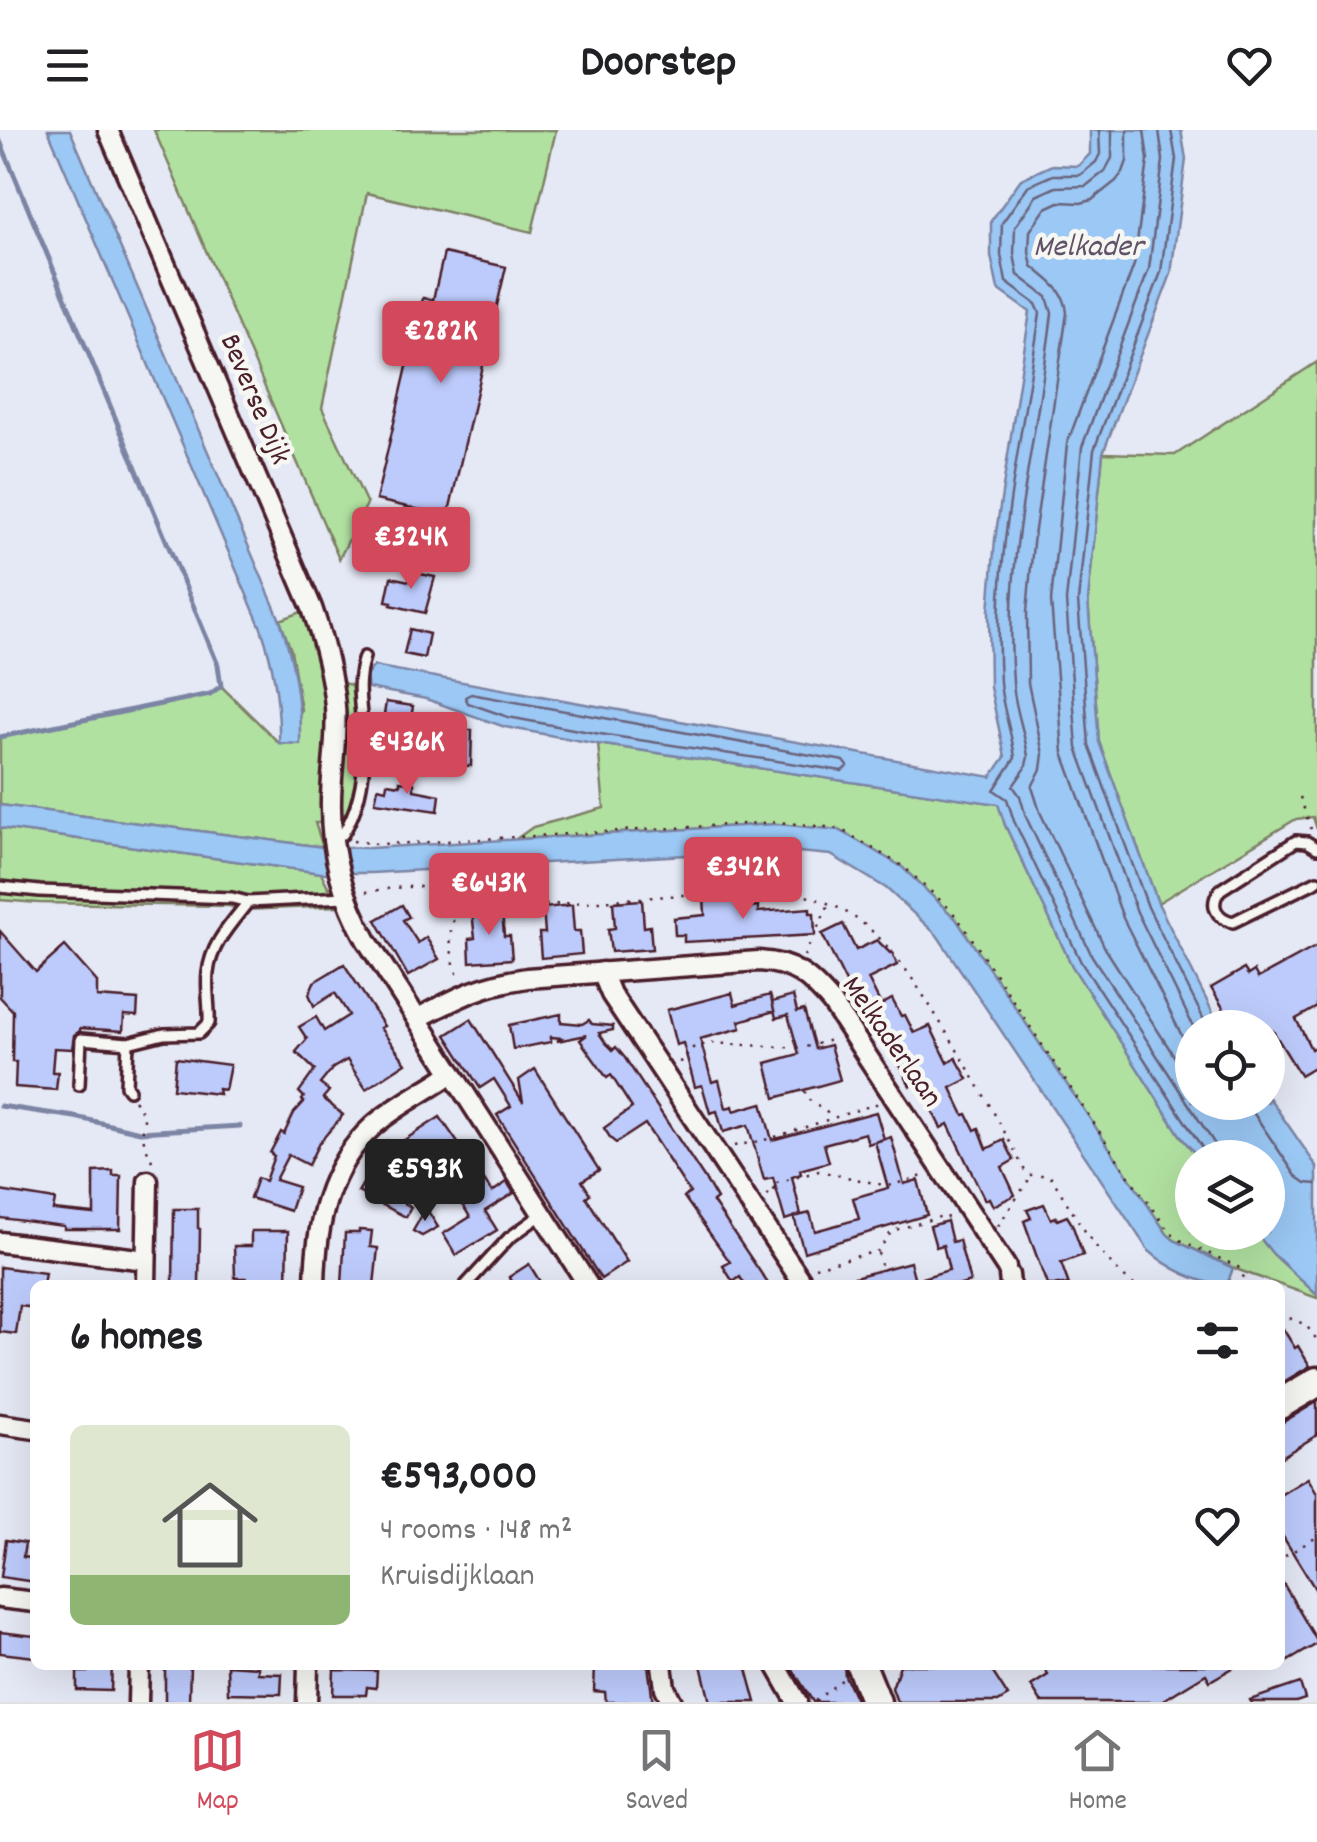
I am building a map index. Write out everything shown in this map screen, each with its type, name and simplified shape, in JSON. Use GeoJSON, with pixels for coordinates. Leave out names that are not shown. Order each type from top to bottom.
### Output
{"type":"FeatureCollection","features":[{"type":"Feature","properties":{"kind":"main road"},"geometry":{"type":"LineString","coordinates":[[1285,1401],[1317,1382]]}},
{"type":"Feature","properties":{"kind":"main road"},"geometry":{"type":"LineString","coordinates":[[863,1670],[876,1702]]}},
{"type":"Feature","properties":{"kind":"street","name":"Beverse Dijk"},"geometry":{"type":"LineString","coordinates":[[108,130],[324,641],[335,708],[330,808],[344,893],[367,941],[585,1280]]}},
{"type":"Feature","properties":{"kind":"street","name":"Melkaderlaan"},"geometry":{"type":"LineString","coordinates":[[418,1018],[468,992],[496,982],[527,978],[759,961],[777,962],[798,970],[832,1003],[1008,1276]]}},
{"type":"Feature","properties":{"kind":"street"},"geometry":{"type":"LineString","coordinates":[[602,972],[611,994],[715,1150],[807,1277]]}},
{"type":"Feature","properties":{"kind":"street"},"geometry":{"type":"LineString","coordinates":[[315,1280],[324,1206],[335,1176],[374,1126],[452,1074]]}},
{"type":"Feature","properties":{"kind":"street"},"geometry":{"type":"LineString","coordinates":[[146,1280],[148,1181]]}},
{"type":"Feature","properties":{"kind":"street"},"geometry":{"type":"LineString","coordinates":[[0,1242],[146,1260]]}},
{"type":"Feature","properties":{"kind":"street"},"geometry":{"type":"LineString","coordinates":[[0,1424],[30,1427]]}},
{"type":"Feature","properties":{"kind":"street"},"geometry":{"type":"LineString","coordinates":[[0,1598],[30,1601]]}},
{"type":"Feature","properties":{"kind":"street"},"geometry":{"type":"LineString","coordinates":[[138,1702],[139,1670]]}},
{"type":"Feature","properties":{"kind":"street"},"geometry":{"type":"LineString","coordinates":[[307,1702],[308,1670]]}},
{"type":"Feature","properties":{"kind":"street"},"geometry":{"type":"LineString","coordinates":[[663,1670],[672,1702]]}},
{"type":"Feature","properties":{"kind":"street"},"geometry":{"type":"LineString","coordinates":[[779,1670],[797,1702]]}},
{"type":"Feature","properties":{"kind":"lane"},"geometry":{"type":"LineString","coordinates":[[333,837],[343,834],[350,822],[362,781],[358,676],[364,657]]}},
{"type":"Feature","properties":{"kind":"lane"},"geometry":{"type":"LineString","coordinates":[[1317,848],[1296,841],[1220,890],[1214,898],[1214,908],[1218,916],[1232,922],[1317,881]]}},
{"type":"Feature","properties":{"kind":"lane"},"geometry":{"type":"LineString","coordinates":[[0,887],[232,898],[248,902],[344,893]]}},
{"type":"Feature","properties":{"kind":"lane"},"geometry":{"type":"LineString","coordinates":[[79,1085],[81,1039],[128,1043],[204,1029],[209,1023],[208,973],[212,954],[218,939],[248,902]]}},
{"type":"Feature","properties":{"kind":"lane"},"geometry":{"type":"LineString","coordinates":[[128,1043],[129,1090]]}},
{"type":"Feature","properties":{"kind":"lane"},"geometry":{"type":"LineString","coordinates":[[471,1280],[509,1238],[542,1215]]}},
{"type":"Feature","properties":{"kind":"path"},"geometry":{"type":"LineString","coordinates":[[1300,797],[1317,848]]}},
{"type":"Feature","properties":{"kind":"path"},"geometry":{"type":"LineString","coordinates":[[333,837],[377,844],[410,843],[779,822],[842,830],[904,867],[951,910],[1168,1230],[1176,1238],[1238,1267],[1245,1280]]}},
{"type":"Feature","properties":{"kind":"path"},"geometry":{"type":"LineString","coordinates":[[344,893],[402,887],[435,889],[447,895],[459,911]]}},
{"type":"Feature","properties":{"kind":"path"},"geometry":{"type":"LineString","coordinates":[[468,992],[454,966],[451,923],[459,911],[752,890],[780,890],[829,904],[868,928],[896,955],[993,1108],[1027,1175],[1028,1181],[988,1240]]}},
{"type":"Feature","properties":{"kind":"path"},"geometry":{"type":"LineString","coordinates":[[798,970],[829,904]]}},
{"type":"Feature","properties":{"kind":"path"},"geometry":{"type":"LineString","coordinates":[[673,1064],[685,1060],[689,1048],[710,1042],[802,1048],[839,1038]]}},
{"type":"Feature","properties":{"kind":"path"},"geometry":{"type":"LineString","coordinates":[[129,1090],[145,1121],[144,1141],[153,1162],[148,1181]]}},
{"type":"Feature","properties":{"kind":"path"},"geometry":{"type":"LineString","coordinates":[[805,1092],[834,1118]]}},
{"type":"Feature","properties":{"kind":"path"},"geometry":{"type":"LineString","coordinates":[[715,1150],[769,1140],[895,1098]]}},
{"type":"Feature","properties":{"kind":"path"},"geometry":{"type":"LineString","coordinates":[[760,1197],[776,1192],[773,1184],[819,1171],[888,1186],[928,1174]]}},
{"type":"Feature","properties":{"kind":"path"},"geometry":{"type":"LineString","coordinates":[[1027,1175],[1050,1176],[1097,1249],[1128,1280]]}},
{"type":"Feature","properties":{"kind":"path"},"geometry":{"type":"LineString","coordinates":[[807,1277],[878,1251],[892,1231],[946,1216],[948,1222],[958,1219]]}},
{"type":"Feature","properties":{"kind":"path"},"geometry":{"type":"LineString","coordinates":[[878,1251],[882,1265]]}},
{"type":"Feature","properties":{"kind":"path"},"geometry":{"type":"LineString","coordinates":[[1285,1316],[1306,1325],[1317,1340]]}},
{"type":"Feature","properties":{"kind":"path"},"geometry":{"type":"LineString","coordinates":[[1285,1556],[1317,1536]]}},
{"type":"Feature","properties":{"kind":"path"},"geometry":{"type":"LineString","coordinates":[[1304,1544],[1308,1550]]}},
{"type":"Feature","properties":{"kind":"path"},"geometry":{"type":"LineString","coordinates":[[1292,1552],[1296,1557]]}},
{"type":"Feature","properties":{"kind":"path"},"geometry":{"type":"LineString","coordinates":[[814,1702],[857,1670]]}},
{"type":"Feature","properties":{"kind":"green space"},"geometry":{"type":"Polygon","coordinates":[[[154,130],[556,130],[532,232],[367,193],[322,408],[367,504],[339,559],[154,130]]]}},
{"type":"Feature","properties":{"kind":"green space"},"geometry":{"type":"Polygon","coordinates":[[[1317,362],[1317,829],[1313,817],[1296,819],[1158,903],[1099,742],[1088,600],[1103,453],[1175,455],[1317,362]]]}},
{"type":"Feature","properties":{"kind":"green space"},"geometry":{"type":"Polygon","coordinates":[[[307,610],[326,679],[351,685],[357,737],[357,776],[348,810],[339,823],[315,823],[323,847],[0,805],[0,737],[210,694],[221,686],[279,743],[288,743],[301,710],[291,650],[280,620],[307,610]]]}},
{"type":"Feature","properties":{"kind":"green space"},"geometry":{"type":"Polygon","coordinates":[[[598,744],[999,804],[1005,825],[1072,966],[1184,1140],[1175,1140],[1175,1240],[956,919],[902,867],[839,830],[777,824],[516,839],[533,827],[604,808],[598,744]]]}},
{"type":"Feature","properties":{"kind":"green space"},"geometry":{"type":"Polygon","coordinates":[[[0,828],[321,873],[338,906],[242,910],[229,906],[0,900],[0,828]]]}},
{"type":"Feature","properties":{"kind":"green space"},"geometry":{"type":"Polygon","coordinates":[[[1195,1250],[1270,1250],[1317,1298],[1285,1287],[1285,1280],[1267,1280],[1195,1250]]]}},
{"type":"Feature","properties":{"kind":"water"},"geometry":{"type":"Polygon","coordinates":[[[48,130],[70,130],[280,620],[296,681],[300,744],[279,743],[275,685],[261,628],[48,130]]]}},
{"type":"Feature","properties":{"kind":"water","name":"Melkader"},"geometry":{"type":"Polygon","coordinates":[[[1090,130],[1181,130],[1186,159],[1171,274],[1103,453],[1088,600],[1099,742],[1158,903],[1212,1010],[1175,1010],[1175,1120],[1285,1120],[1317,1167],[1317,1295],[1270,1250],[1285,1250],[1285,1140],[1184,1140],[1072,966],[998,804],[505,727],[426,699],[368,688],[366,676],[374,666],[991,777],[1005,757],[990,687],[989,611],[995,539],[1030,312],[998,289],[991,256],[991,221],[1021,179],[1052,165],[1078,166],[1090,154],[1090,130]]]}},
{"type":"Feature","properties":{"kind":"water"},"geometry":{"type":"Polygon","coordinates":[[[0,805],[323,847],[370,848],[777,824],[839,830],[902,867],[956,919],[1175,1240],[1175,1250],[1195,1250],[1233,1268],[1229,1280],[1201,1280],[1148,1250],[937,935],[886,888],[831,855],[776,850],[321,873],[0,828],[0,805]]]}},
{"type":"Feature","properties":{"kind":"building"},"geometry":{"type":"Polygon","coordinates":[[[444,253],[506,267],[448,516],[376,500],[423,298],[433,300],[444,253]]]}},
{"type":"Feature","properties":{"kind":"building"},"geometry":{"type":"Polygon","coordinates":[[[411,572],[435,577],[425,613],[386,601],[391,577],[409,581],[411,572]]]}},
{"type":"Feature","properties":{"kind":"building"},"geometry":{"type":"Polygon","coordinates":[[[410,629],[429,634],[424,658],[404,654],[410,629]]]}},
{"type":"Feature","properties":{"kind":"building"},"geometry":{"type":"Polygon","coordinates":[[[386,702],[413,706],[406,751],[379,746],[386,702]]]}},
{"type":"Feature","properties":{"kind":"building"},"geometry":{"type":"Polygon","coordinates":[[[445,730],[472,730],[471,766],[443,765],[445,730]]]}},
{"type":"Feature","properties":{"kind":"building"},"geometry":{"type":"Polygon","coordinates":[[[400,781],[414,783],[414,790],[440,795],[438,811],[375,802],[378,787],[386,789],[387,783],[400,785],[400,781]]]}},
{"type":"Feature","properties":{"kind":"building"},"geometry":{"type":"Polygon","coordinates":[[[741,894],[742,908],[758,906],[758,912],[810,908],[810,913],[814,913],[815,935],[684,942],[684,935],[675,935],[674,918],[705,915],[704,896],[741,894]]]}},
{"type":"Feature","properties":{"kind":"building"},"geometry":{"type":"Polygon","coordinates":[[[642,900],[644,927],[650,926],[652,949],[611,952],[608,929],[615,928],[613,902],[642,900]]]}},
{"type":"Feature","properties":{"kind":"building"},"geometry":{"type":"Polygon","coordinates":[[[402,905],[409,917],[403,920],[418,943],[426,937],[439,959],[408,976],[376,920],[402,905]]]}},
{"type":"Feature","properties":{"kind":"building"},"geometry":{"type":"Polygon","coordinates":[[[572,905],[574,931],[580,931],[582,954],[541,958],[543,908],[572,905]]]}},
{"type":"Feature","properties":{"kind":"building"},"geometry":{"type":"Polygon","coordinates":[[[502,910],[504,936],[510,936],[512,959],[470,962],[469,939],[475,938],[472,912],[502,910]]]}},
{"type":"Feature","properties":{"kind":"building"},"geometry":{"type":"Polygon","coordinates":[[[843,924],[856,950],[877,940],[892,952],[897,965],[868,979],[881,1005],[892,999],[914,1033],[930,1026],[948,1063],[956,1058],[968,1079],[951,1088],[964,1115],[967,1114],[975,1130],[979,1128],[987,1149],[1004,1140],[1014,1160],[1002,1167],[1015,1195],[993,1206],[989,1198],[985,1200],[948,1124],[941,1128],[918,1082],[910,1086],[873,1009],[862,1015],[822,934],[843,924]]]}},
{"type":"Feature","properties":{"kind":"building"},"geometry":{"type":"Polygon","coordinates":[[[0,931],[36,972],[65,946],[97,982],[97,997],[138,1000],[137,1016],[124,1015],[123,1031],[80,1028],[74,1035],[72,1049],[54,1048],[52,1072],[58,1072],[56,1090],[15,1087],[13,1011],[0,997],[0,931]]]}},
{"type":"Feature","properties":{"kind":"building"},"geometry":{"type":"Polygon","coordinates":[[[1317,946],[1317,1007],[1296,1019],[1311,1049],[1317,1046],[1317,1065],[1300,1075],[1285,1051],[1285,1010],[1224,1010],[1211,988],[1244,969],[1248,975],[1254,971],[1258,978],[1317,946]]]}},
{"type":"Feature","properties":{"kind":"building"},"geometry":{"type":"Polygon","coordinates":[[[344,964],[384,1026],[380,1028],[406,1063],[366,1089],[347,1060],[333,1068],[320,1084],[329,1091],[323,1098],[343,1115],[319,1143],[308,1165],[288,1155],[275,1180],[298,1187],[290,1211],[250,1198],[257,1178],[265,1181],[274,1156],[270,1153],[304,1102],[299,1092],[315,1070],[296,1052],[307,1039],[299,1027],[316,1017],[324,1031],[349,1015],[335,993],[314,1006],[309,994],[314,982],[344,964]]]}},
{"type":"Feature","properties":{"kind":"building"},"geometry":{"type":"Polygon","coordinates":[[[732,993],[735,1005],[770,995],[775,1011],[739,1021],[741,1028],[700,1039],[712,1082],[719,1080],[726,1108],[733,1106],[734,1111],[762,1103],[772,1140],[876,1112],[884,1139],[868,1144],[865,1133],[824,1144],[829,1162],[800,1170],[801,1174],[792,1177],[801,1215],[785,1220],[773,1178],[764,1180],[748,1125],[723,1132],[717,1111],[710,1113],[702,1085],[695,1087],[683,1043],[676,1045],[667,1010],[732,993]]]}},
{"type":"Feature","properties":{"kind":"building"},"geometry":{"type":"Polygon","coordinates":[[[793,996],[797,1012],[804,1010],[815,1049],[830,1045],[840,1080],[775,1098],[766,1063],[799,1054],[788,1015],[776,1018],[772,1002],[793,996]]]}},
{"type":"Feature","properties":{"kind":"building"},"geometry":{"type":"Polygon","coordinates":[[[561,1014],[561,1022],[582,1024],[589,1020],[592,1024],[613,1026],[613,1030],[599,1033],[625,1058],[766,1280],[740,1277],[732,1280],[723,1266],[730,1262],[684,1197],[690,1193],[645,1124],[616,1143],[611,1139],[604,1128],[632,1108],[611,1075],[607,1078],[580,1040],[587,1035],[557,1041],[561,1038],[551,1037],[551,1042],[513,1049],[509,1025],[561,1014]]]}},
{"type":"Feature","properties":{"kind":"building"},"geometry":{"type":"Polygon","coordinates":[[[471,1019],[523,1102],[519,1080],[535,1069],[599,1170],[582,1181],[590,1194],[586,1197],[627,1262],[601,1279],[497,1115],[511,1106],[494,1079],[480,1088],[446,1035],[471,1019]]]}},
{"type":"Feature","properties":{"kind":"building"},"geometry":{"type":"Polygon","coordinates":[[[176,1058],[230,1065],[225,1090],[218,1089],[219,1094],[173,1089],[176,1058]]]}},
{"type":"Feature","properties":{"kind":"building"},"geometry":{"type":"Polygon","coordinates":[[[440,1117],[492,1192],[507,1182],[514,1193],[485,1211],[497,1230],[456,1255],[443,1234],[470,1217],[451,1181],[437,1158],[413,1173],[395,1146],[440,1117]]]}},
{"type":"Feature","properties":{"kind":"building"},"geometry":{"type":"Polygon","coordinates":[[[891,1137],[904,1184],[918,1180],[927,1215],[804,1252],[794,1217],[810,1213],[815,1231],[859,1219],[853,1198],[888,1188],[875,1142],[891,1137]]]}},
{"type":"Feature","properties":{"kind":"building"},"geometry":{"type":"Polygon","coordinates":[[[388,1141],[397,1154],[380,1189],[411,1207],[406,1217],[358,1192],[388,1141]]]}},
{"type":"Feature","properties":{"kind":"building"},"geometry":{"type":"Polygon","coordinates":[[[113,1171],[113,1176],[121,1176],[120,1229],[64,1229],[0,1218],[0,1191],[55,1200],[53,1210],[94,1214],[94,1172],[113,1171]]]}},
{"type":"Feature","properties":{"kind":"building"},"geometry":{"type":"Polygon","coordinates":[[[1044,1204],[1051,1219],[1067,1216],[1072,1224],[1083,1255],[1061,1263],[1067,1280],[1045,1280],[1024,1221],[1031,1218],[1027,1210],[1044,1204]]]}},
{"type":"Feature","properties":{"kind":"building"},"geometry":{"type":"Polygon","coordinates":[[[426,1208],[438,1227],[422,1236],[413,1231],[426,1208]]]}},
{"type":"Feature","properties":{"kind":"building"},"geometry":{"type":"Polygon","coordinates":[[[174,1209],[198,1209],[199,1280],[173,1280],[174,1209]]]}},
{"type":"Feature","properties":{"kind":"building"},"geometry":{"type":"Polygon","coordinates":[[[947,1221],[952,1242],[959,1240],[969,1280],[915,1280],[949,1270],[943,1245],[936,1247],[930,1226],[947,1221]]]}},
{"type":"Feature","properties":{"kind":"building"},"geometry":{"type":"Polygon","coordinates":[[[251,1231],[288,1231],[287,1280],[235,1278],[234,1246],[251,1246],[251,1231]]]}},
{"type":"Feature","properties":{"kind":"building"},"geometry":{"type":"Polygon","coordinates":[[[372,1231],[370,1247],[378,1248],[375,1280],[342,1280],[345,1233],[372,1231]]]}},
{"type":"Feature","properties":{"kind":"building"},"geometry":{"type":"Polygon","coordinates":[[[910,1262],[915,1280],[844,1280],[910,1262]]]}},
{"type":"Feature","properties":{"kind":"building"},"geometry":{"type":"Polygon","coordinates":[[[529,1264],[539,1280],[511,1280],[509,1277],[529,1264]]]}},
{"type":"Feature","properties":{"kind":"building"},"geometry":{"type":"Polygon","coordinates":[[[0,1267],[45,1273],[44,1280],[30,1280],[30,1307],[20,1306],[16,1334],[0,1332],[0,1267]]]}},
{"type":"Feature","properties":{"kind":"building"},"geometry":{"type":"Polygon","coordinates":[[[1285,1332],[1295,1348],[1298,1346],[1310,1366],[1285,1381],[1285,1332]]]}},
{"type":"Feature","properties":{"kind":"building"},"geometry":{"type":"Polygon","coordinates":[[[1317,1402],[1317,1435],[1285,1455],[1285,1421],[1317,1402]]]}},
{"type":"Feature","properties":{"kind":"building"},"geometry":{"type":"Polygon","coordinates":[[[1308,1478],[1317,1494],[1317,1592],[1285,1540],[1285,1492],[1308,1478]]]}},
{"type":"Feature","properties":{"kind":"building"},"geometry":{"type":"Polygon","coordinates":[[[6,1540],[25,1543],[23,1557],[30,1558],[30,1581],[1,1577],[6,1540]]]}},
{"type":"Feature","properties":{"kind":"building"},"geometry":{"type":"Polygon","coordinates":[[[1285,1587],[1317,1641],[1288,1661],[1285,1657],[1285,1587]]]}},
{"type":"Feature","properties":{"kind":"building"},"geometry":{"type":"Polygon","coordinates":[[[0,1632],[30,1635],[30,1656],[0,1653],[0,1632]]]}},
{"type":"Feature","properties":{"kind":"building"},"geometry":{"type":"Polygon","coordinates":[[[112,1670],[111,1691],[77,1690],[77,1672],[112,1670]]]}},
{"type":"Feature","properties":{"kind":"building"},"geometry":{"type":"Polygon","coordinates":[[[165,1670],[190,1670],[189,1702],[165,1702],[165,1670]]]}},
{"type":"Feature","properties":{"kind":"building"},"geometry":{"type":"Polygon","coordinates":[[[227,1670],[282,1674],[281,1694],[228,1693],[227,1670]]]}},
{"type":"Feature","properties":{"kind":"building"},"geometry":{"type":"Polygon","coordinates":[[[334,1670],[377,1671],[376,1688],[367,1687],[366,1695],[333,1695],[334,1670]]]}},
{"type":"Feature","properties":{"kind":"building"},"geometry":{"type":"Polygon","coordinates":[[[595,1670],[649,1670],[653,1702],[606,1702],[605,1692],[594,1691],[595,1670]]]}},
{"type":"Feature","properties":{"kind":"building"},"geometry":{"type":"Polygon","coordinates":[[[702,1670],[747,1670],[756,1702],[710,1702],[702,1670]]]}},
{"type":"Feature","properties":{"kind":"building"},"geometry":{"type":"Polygon","coordinates":[[[793,1670],[844,1670],[857,1702],[813,1702],[793,1670]]]}},
{"type":"Feature","properties":{"kind":"building"},"geometry":{"type":"Polygon","coordinates":[[[898,1670],[991,1670],[1008,1696],[998,1702],[897,1702],[892,1688],[898,1670]]]}},
{"type":"Feature","properties":{"kind":"building"},"geometry":{"type":"Polygon","coordinates":[[[1045,1670],[1229,1670],[1210,1681],[1206,1674],[1160,1702],[1041,1702],[1031,1686],[1048,1675],[1045,1670]]]}},
{"type":"Feature","properties":{"kind":"building"},"geometry":{"type":"Polygon","coordinates":[[[1300,1683],[1305,1699],[1250,1700],[1300,1683]]]}},
{"type":"Feature","properties":{"kind":"waterway"},"geometry":{"type":"LineString","coordinates":[[0,141],[218,665],[221,686],[210,694],[0,737]]}},
{"type":"Feature","properties":{"kind":"waterway"},"geometry":{"type":"LineString","coordinates":[[0,1106],[140,1132],[240,1126]]}}]}
